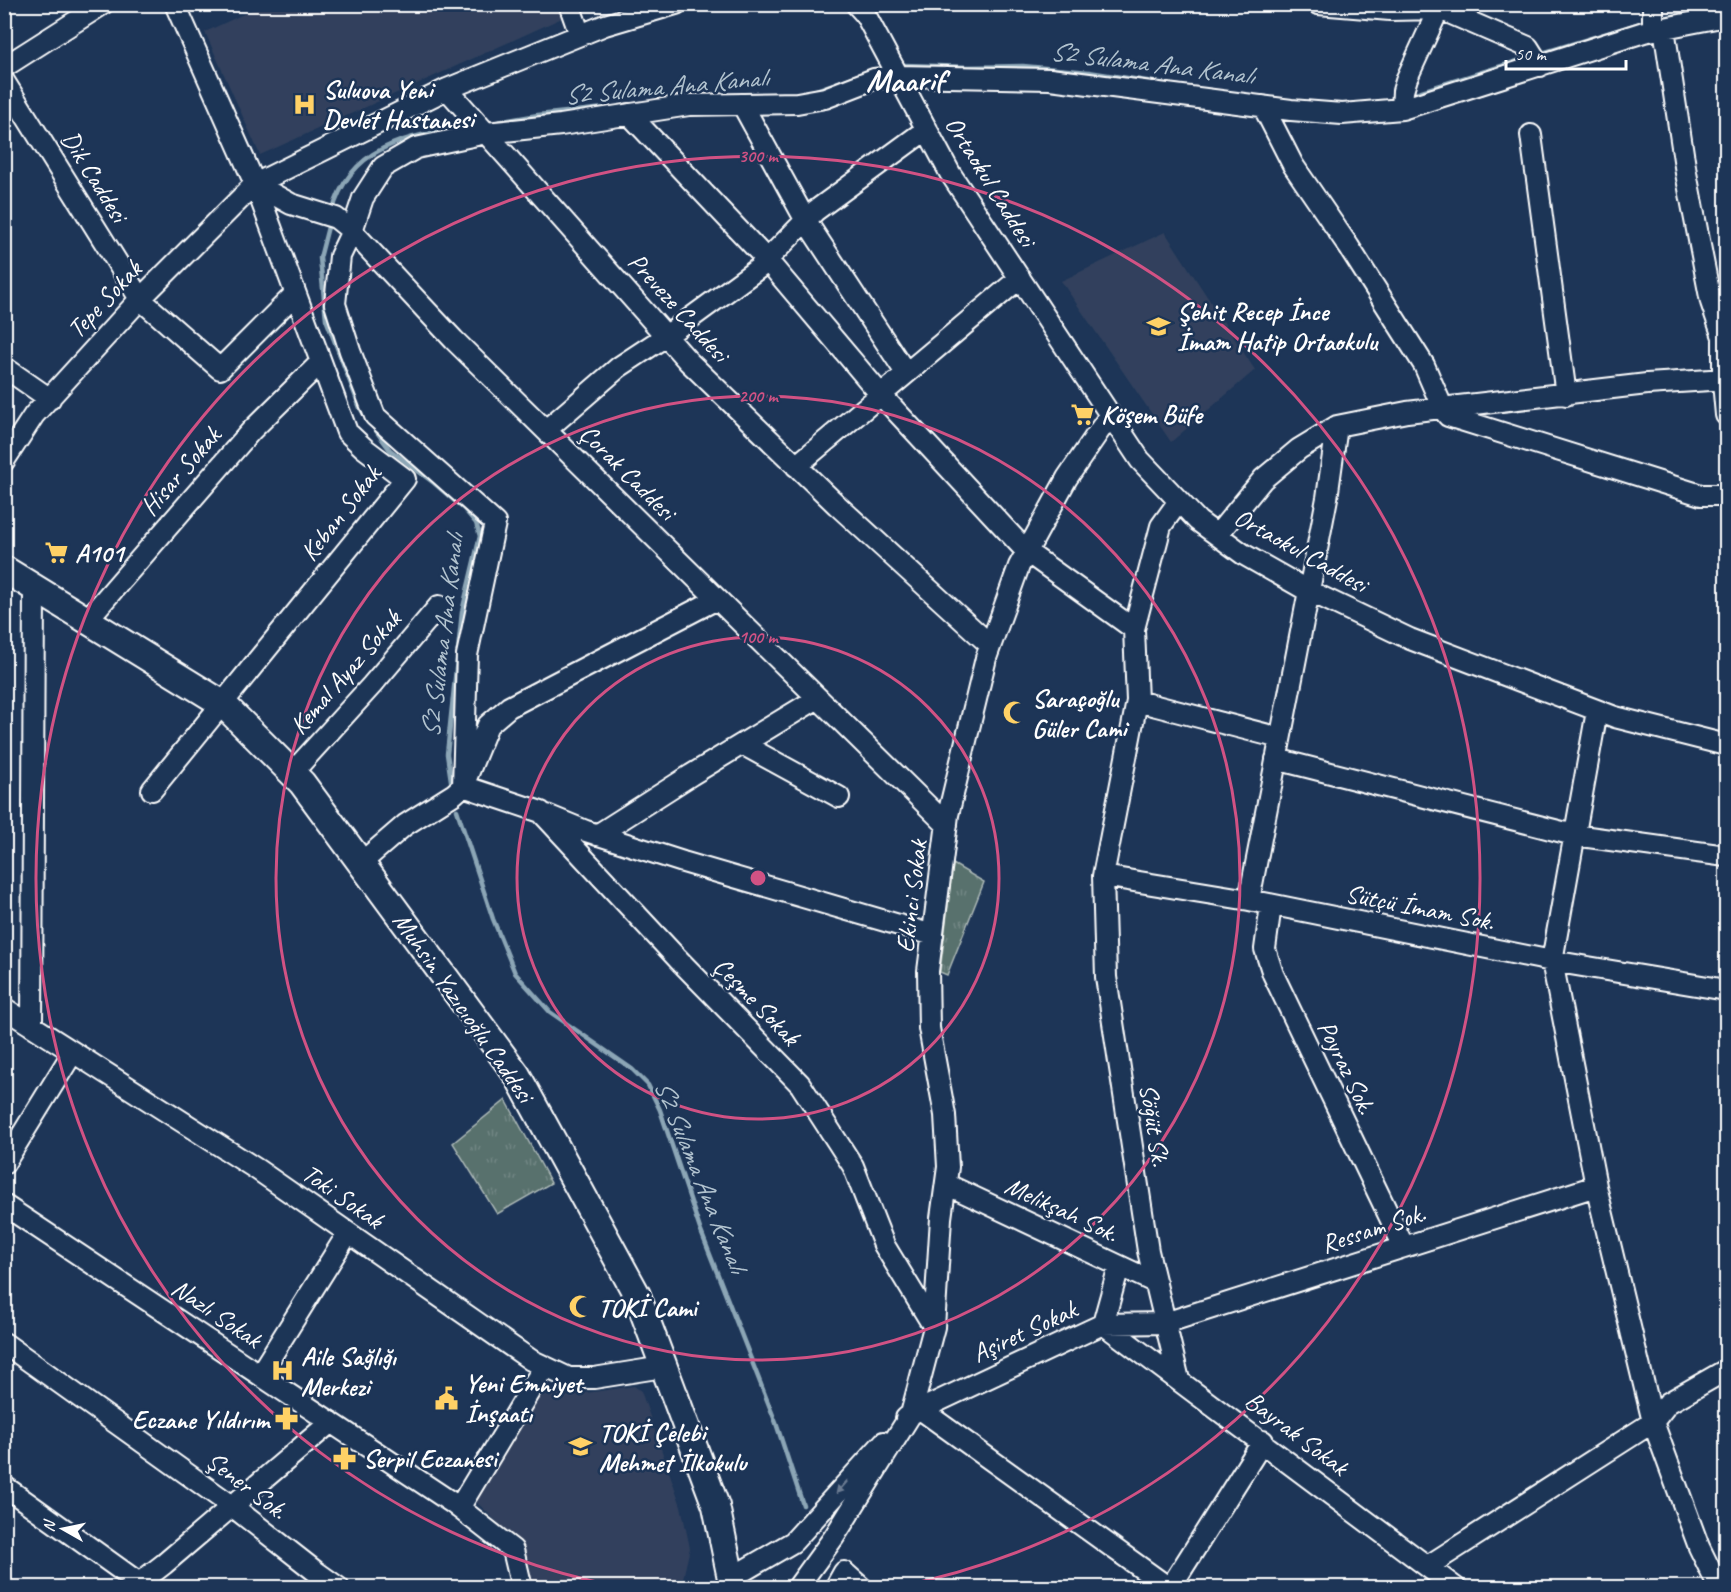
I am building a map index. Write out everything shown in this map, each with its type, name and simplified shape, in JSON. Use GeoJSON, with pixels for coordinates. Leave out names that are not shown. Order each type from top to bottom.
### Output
{"type":"FeatureCollection","features":[{"type":"Feature","properties":{"kind":"main road","name":"Muhsin Yazıcıoğlu Caddesi"},"geometry":{"type":"LineString","coordinates":[[4,569],[223,704],[302,783],[517,1075],[638,1295],[716,1506],[732,1583]]}},
{"type":"Feature","properties":{"kind":"street"},"geometry":{"type":"LineString","coordinates":[[4,67],[103,4]]}},
{"type":"Feature","properties":{"kind":"street","name":"Keban Sokak"},"geometry":{"type":"LineString","coordinates":[[175,4],[255,184],[347,432],[405,479],[223,704]]}},
{"type":"Feature","properties":{"kind":"street"},"geometry":{"type":"LineString","coordinates":[[569,4],[580,35]]}},
{"type":"Feature","properties":{"kind":"street","name":"Tepe Sokak"},"geometry":{"type":"LineString","coordinates":[[4,461],[34,415],[140,299],[255,184],[447,89],[605,25],[676,4]]}},
{"type":"Feature","properties":{"kind":"street","name":"Ortaokul Caddesi"},"geometry":{"type":"LineString","coordinates":[[856,4],[865,14],[951,173],[1110,416],[1140,460],[1198,521],[1243,554],[1308,591],[1410,639],[1597,711],[1726,745]]}},
{"type":"Feature","properties":{"kind":"street"},"geometry":{"type":"LineString","coordinates":[[1318,4],[1390,10],[1441,7],[1528,47],[1540,66]]}},
{"type":"Feature","properties":{"kind":"street"},"geometry":{"type":"LineString","coordinates":[[1653,4],[1711,302],[1723,337],[1726,415]]}},
{"type":"Feature","properties":{"kind":"street"},"geometry":{"type":"LineString","coordinates":[[1402,109],[1402,91],[1441,7]]}},
{"type":"Feature","properties":{"kind":"street"},"geometry":{"type":"LineString","coordinates":[[463,786],[467,655],[495,523],[375,416],[335,304],[340,256],[352,231],[363,198],[383,167],[416,147],[486,133],[561,125],[689,105],[797,103],[825,98],[874,79],[898,76],[1050,79],[1342,114],[1402,109],[1659,29],[1726,16]]}},
{"type":"Feature","properties":{"kind":"street","name":"Dik Caddesi"},"geometry":{"type":"LineString","coordinates":[[4,81],[140,299],[220,369],[295,294]]}},
{"type":"Feature","properties":{"kind":"street","name":"Preveze Caddesi"},"geometry":{"type":"LineString","coordinates":[[447,89],[688,361],[796,466],[990,645]]}},
{"type":"Feature","properties":{"kind":"street"},"geometry":{"type":"LineString","coordinates":[[742,104],[806,221],[906,373]]}},
{"type":"Feature","properties":{"kind":"street"},"geometry":{"type":"LineString","coordinates":[[1263,106],[1293,165],[1349,247],[1424,365],[1448,416],[1701,495],[1726,495]]}},
{"type":"Feature","properties":{"kind":"street"},"geometry":{"type":"LineString","coordinates":[[629,114],[767,260],[881,395],[1027,552],[1134,629]]}},
{"type":"Feature","properties":{"kind":"street"},"geometry":{"type":"LineString","coordinates":[[546,430],[619,367],[666,336],[767,260],[816,211],[927,129]]}},
{"type":"Feature","properties":{"kind":"street"},"geometry":{"type":"LineString","coordinates":[[1531,135],[1566,395]]}},
{"type":"Feature","properties":{"kind":"street","name":"Çorak Caddesi"},"geometry":{"type":"LineString","coordinates":[[255,184],[291,204],[336,218],[352,231],[454,340],[947,825]]}},
{"type":"Feature","properties":{"kind":"street"},"geometry":{"type":"LineString","coordinates":[[796,466],[1020,278]]}},
{"type":"Feature","properties":{"kind":"street","name":"Hisar Sokak"},"geometry":{"type":"LineString","coordinates":[[87,620],[251,431],[320,363]]}},
{"type":"Feature","properties":{"kind":"street"},"geometry":{"type":"LineString","coordinates":[[4,367],[50,399]]}},
{"type":"Feature","properties":{"kind":"street"},"geometry":{"type":"LineString","coordinates":[[1217,535],[1263,479],[1299,449],[1337,426],[1407,412],[1647,384],[1725,379]]}},
{"type":"Feature","properties":{"kind":"street","name":"Ekinci Sokak"},"geometry":{"type":"LineString","coordinates":[[915,1411],[934,1327],[941,1218],[948,1167],[945,1115],[929,1028],[928,971],[947,825],[986,658],[1019,566],[1067,478],[1110,416]]}},
{"type":"Feature","properties":{"kind":"street"},"geometry":{"type":"LineString","coordinates":[[1249,900],[1327,498],[1337,426]]}},
{"type":"Feature","properties":{"kind":"street"},"geometry":{"type":"LineString","coordinates":[[1103,876],[1137,701],[1134,629],[1161,526],[1179,501]]}},
{"type":"Feature","properties":{"kind":"street"},"geometry":{"type":"LineString","coordinates":[[32,1026],[34,587]]}},
{"type":"Feature","properties":{"kind":"street"},"geometry":{"type":"LineString","coordinates":[[361,863],[405,825],[463,786],[488,725],[509,707],[717,599]]}},
{"type":"Feature","properties":{"kind":"street","name":"Kemal Ayaz Sokak"},"geometry":{"type":"LineString","coordinates":[[292,773],[372,685],[439,606]]}},
{"type":"Feature","properties":{"kind":"street"},"geometry":{"type":"LineString","coordinates":[[597,835],[818,698]]}},
{"type":"Feature","properties":{"kind":"street"},"geometry":{"type":"LineString","coordinates":[[1137,701],[1280,738]]}},
{"type":"Feature","properties":{"kind":"street"},"geometry":{"type":"LineString","coordinates":[[152,790],[223,704]]}},
{"type":"Feature","properties":{"kind":"street"},"geometry":{"type":"LineString","coordinates":[[1597,711],[1552,961],[1596,1186],[1653,1422],[1699,1547],[1719,1587]]}},
{"type":"Feature","properties":{"kind":"street"},"geometry":{"type":"LineString","coordinates":[[742,744],[839,797]]}},
{"type":"Feature","properties":{"kind":"street"},"geometry":{"type":"LineString","coordinates":[[1276,759],[1574,835],[1726,856]]}},
{"type":"Feature","properties":{"kind":"street","name":"Çeşme Sokak"},"geometry":{"type":"LineString","coordinates":[[463,786],[541,812],[678,959],[800,1084],[853,1166],[884,1245],[934,1327]]}},
{"type":"Feature","properties":{"kind":"street"},"geometry":{"type":"LineString","coordinates":[[541,812],[597,835],[933,935]]}},
{"type":"Feature","properties":{"kind":"street","name":"Sütçü İmam Sok."},"geometry":{"type":"LineString","coordinates":[[1103,876],[1249,900],[1552,961],[1726,990]]}},
{"type":"Feature","properties":{"kind":"street","name":"Söğüt Sk."},"geometry":{"type":"LineString","coordinates":[[1103,876],[1106,977],[1130,1141],[1148,1251],[1179,1380]]}},
{"type":"Feature","properties":{"kind":"street","name":"Poyraz Sok."},"geometry":{"type":"LineString","coordinates":[[1271,905],[1265,949],[1273,974],[1404,1247]]}},
{"type":"Feature","properties":{"kind":"street","name":"Toki Sokak"},"geometry":{"type":"LineString","coordinates":[[4,1008],[258,1170],[531,1360],[569,1378],[594,1378],[663,1367]]}},
{"type":"Feature","properties":{"kind":"street"},"geometry":{"type":"LineString","coordinates":[[4,1164],[73,1052]]}},
{"type":"Feature","properties":{"kind":"street","name":"Melikşah Sok."},"geometry":{"type":"LineString","coordinates":[[946,1184],[1155,1283]]}},
{"type":"Feature","properties":{"kind":"street","name":"Ressam Sok."},"geometry":{"type":"LineString","coordinates":[[1165,1323],[1596,1186]]}},
{"type":"Feature","properties":{"kind":"street","name":"Nazlı Sokak"},"geometry":{"type":"LineString","coordinates":[[4,1205],[459,1508],[513,1551],[522,1587]]}},
{"type":"Feature","properties":{"kind":"street"},"geometry":{"type":"LineString","coordinates":[[260,1374],[348,1233]]}},
{"type":"Feature","properties":{"kind":"street"},"geometry":{"type":"LineString","coordinates":[[1104,1324],[1119,1266]]}},
{"type":"Feature","properties":{"kind":"street","name":"Aşiret Sokak"},"geometry":{"type":"LineString","coordinates":[[732,1583],[793,1542],[851,1477],[915,1411],[1104,1324],[1165,1323]]}},
{"type":"Feature","properties":{"kind":"street","name":"Bayrak Sokak"},"geometry":{"type":"LineString","coordinates":[[1104,1324],[1456,1587]]}},
{"type":"Feature","properties":{"kind":"street","name":"Şener Sok."},"geometry":{"type":"LineString","coordinates":[[4,1342],[232,1506],[339,1587]]}},
{"type":"Feature","properties":{"kind":"street"},"geometry":{"type":"LineString","coordinates":[[459,1508],[544,1366]]}},
{"type":"Feature","properties":{"kind":"street"},"geometry":{"type":"LineString","coordinates":[[1428,1566],[1653,1422],[1668,1403],[1726,1370]]}},
{"type":"Feature","properties":{"kind":"street"},"geometry":{"type":"LineString","coordinates":[[797,1587],[834,1537],[915,1411],[1169,1587],[1263,1442]]}},
{"type":"Feature","properties":{"kind":"street"},"geometry":{"type":"LineString","coordinates":[[4,1486],[140,1586],[331,1422]]}},
{"type":"Feature","properties":{"kind":"street"},"geometry":{"type":"LineString","coordinates":[[840,1582],[862,1587]]}},
{"type":"Feature","properties":{"kind":"shaded area","name":"Suluova Yeni Devlet Hastanesi"},"geometry":{"type":"Polygon","coordinates":[[[265,4],[556,4],[562,18],[260,155],[205,32],[265,4]]]}},
{"type":"Feature","properties":{"kind":"shaded area","name":"Şehit Recep İnce İmam Hatip Ortaokulu"},"geometry":{"type":"Polygon","coordinates":[[[1165,232],[1255,370],[1171,442],[1061,281],[1165,232]]]}},
{"type":"Feature","properties":{"kind":"shaded area","name":"TOKİ Çelebi Mehmet İlkokulu"},"geometry":{"type":"Polygon","coordinates":[[[545,1385],[565,1396],[634,1386],[641,1391],[681,1506],[690,1548],[681,1587],[533,1587],[522,1546],[472,1498],[536,1390],[545,1385]]]}},
{"type":"Feature","properties":{"kind":"green space"},"geometry":{"type":"Polygon","coordinates":[[[953,864],[984,882],[947,975],[940,972],[953,864]]]}},
{"type":"Feature","properties":{"kind":"green space"},"geometry":{"type":"Polygon","coordinates":[[[506,1100],[551,1183],[497,1214],[453,1143],[506,1100]]]}},
{"type":"Feature","properties":{"kind":"waterway","name":"S2 Sulama Ana Kanalı"},"geometry":{"type":"LineString","coordinates":[[1664,18],[1724,4]]}},
{"type":"Feature","properties":{"kind":"waterway","name":"S2 Sulama Ana Kanalı"},"geometry":{"type":"LineString","coordinates":[[1539,54],[1644,22]]}},
{"type":"Feature","properties":{"kind":"waterway","name":"S2 Sulama Ana Kanalı"},"geometry":{"type":"LineString","coordinates":[[1409,95],[1524,59]]}},
{"type":"Feature","properties":{"kind":"waterway","name":"S2 Sulama Ana Kanalı"},"geometry":{"type":"LineString","coordinates":[[904,65],[1023,66],[1089,72],[1185,87]]}},
{"type":"Feature","properties":{"kind":"waterway","name":"S2 Sulama Ana Kanalı"},"geometry":{"type":"LineString","coordinates":[[810,92],[873,70]]}},
{"type":"Feature","properties":{"kind":"waterway","name":"S2 Sulama Ana Kanalı"},"geometry":{"type":"LineString","coordinates":[[497,122],[605,108]]}},
{"type":"Feature","properties":{"kind":"waterway","name":"S2 Sulama Ana Kanalı"},"geometry":{"type":"LineString","coordinates":[[332,213],[340,190],[352,173],[366,159],[383,148],[402,140],[466,127]]}},
{"type":"Feature","properties":{"kind":"waterway","name":"S2 Sulama Ana Kanalı"},"geometry":{"type":"LineString","coordinates":[[329,223],[320,258],[326,319],[360,408],[366,417]]}},
{"type":"Feature","properties":{"kind":"waterway","name":"S2 Sulama Ana Kanalı"},"geometry":{"type":"LineString","coordinates":[[371,424],[390,450],[464,509],[476,523],[480,536],[462,612],[447,754],[452,787]]}},
{"type":"Feature","properties":{"kind":"waterway","name":"S2 Sulama Ana Kanalı"},"geometry":{"type":"LineString","coordinates":[[457,810],[493,919],[515,973],[550,1012],[632,1069],[648,1085],[660,1110],[700,1229],[776,1423],[803,1505]]}},
{"type":"Feature","properties":{"kind":"place","name":"Suluova Yeni Devlet Hastanesi"},"geometry":{"type":"Point","coordinates":[305,104]}},
{"type":"Feature","properties":{"kind":"place","name":"Şehit Recep İnce İmam Hatip Ortaokulu"},"geometry":{"type":"Point","coordinates":[1159,326]}},
{"type":"Feature","properties":{"kind":"place","name":"Köşem Büfe"},"geometry":{"type":"Point","coordinates":[1083,414]}},
{"type":"Feature","properties":{"kind":"place","name":"A101"},"geometry":{"type":"Point","coordinates":[57,553]}},
{"type":"Feature","properties":{"kind":"place","name":"Saraçoğlu Güler Cami"},"geometry":{"type":"Point","coordinates":[1014,713]}},
{"type":"Feature","properties":{"kind":"place","name":"TOKİ Cami"},"geometry":{"type":"Point","coordinates":[580,1307]}},
{"type":"Feature","properties":{"kind":"place","name":"Aile Sağlığı Merkezi"},"geometry":{"type":"Point","coordinates":[283,1371]}},
{"type":"Feature","properties":{"kind":"place","name":"Yeni Emniyet İnşaatı"},"geometry":{"type":"Point","coordinates":[447,1398]}},
{"type":"Feature","properties":{"kind":"place","name":"Eczane Yıldırım"},"geometry":{"type":"Point","coordinates":[287,1419]}},
{"type":"Feature","properties":{"kind":"place","name":"TOKİ Çelebi Mehmet İlkokulu"},"geometry":{"type":"Point","coordinates":[581,1447]}},
{"type":"Feature","properties":{"kind":"place","name":"Serpil Eczanesi"},"geometry":{"type":"Point","coordinates":[345,1458]}},
{"type":"Feature","properties":{"kind":"district","name":"Maarif"},"geometry":{"type":"Point","coordinates":[905,80]}}]}
